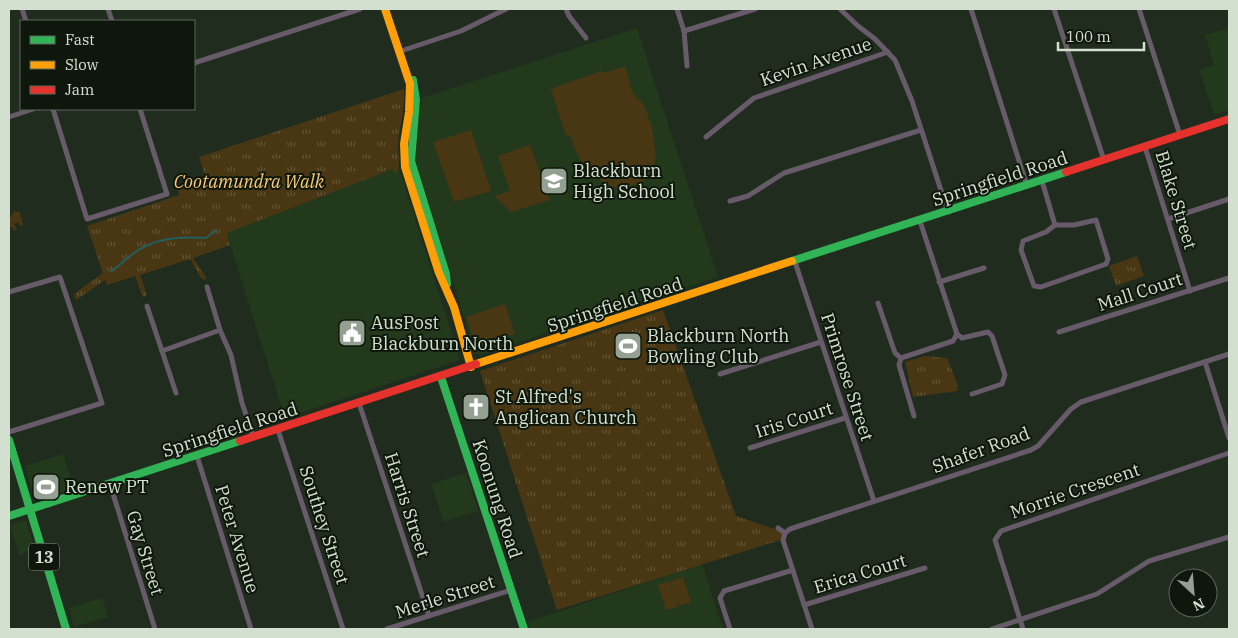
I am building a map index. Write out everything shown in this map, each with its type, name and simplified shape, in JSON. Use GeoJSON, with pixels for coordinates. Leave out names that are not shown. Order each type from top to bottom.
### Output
{"type":"FeatureCollection","features":[{"type":"Feature","properties":{"kind":"main road"},"geometry":{"type":"LineString","coordinates":[[386,9],[402,51],[414,93],[410,153],[414,177],[471,367]]}},
{"type":"Feature","properties":{"kind":"main road"},"geometry":{"type":"LineString","coordinates":[[390,9],[396,34]]}},
{"type":"Feature","properties":{"kind":"main road"},"geometry":{"type":"LineString","coordinates":[[414,93],[404,144],[404,159],[418,208],[430,234]]}},
{"type":"Feature","properties":{"kind":"main road","name":"Springfield Road"},"geometry":{"type":"LineString","coordinates":[[9,516],[795,262],[1229,119]]}},
{"type":"Feature","properties":{"kind":"main road"},"geometry":{"type":"LineString","coordinates":[[418,208],[426,213]]}},
{"type":"Feature","properties":{"kind":"main road","name":"Koonung Road"},"geometry":{"type":"LineString","coordinates":[[441,377],[524,629]]}},
{"type":"Feature","properties":{"kind":"main road","name":"13"},"geometry":{"type":"LineString","coordinates":[[9,440],[66,629]]}},
{"type":"Feature","properties":{"kind":"street"},"geometry":{"type":"LineString","coordinates":[[195,63],[360,9]]}},
{"type":"Feature","properties":{"kind":"street"},"geometry":{"type":"LineString","coordinates":[[402,51],[461,31],[506,9]]}},
{"type":"Feature","properties":{"kind":"street"},"geometry":{"type":"LineString","coordinates":[[566,9],[586,38]]}},
{"type":"Feature","properties":{"kind":"street"},"geometry":{"type":"LineString","coordinates":[[677,9],[684,31],[687,66]]}},
{"type":"Feature","properties":{"kind":"street"},"geometry":{"type":"LineString","coordinates":[[684,31],[755,9]]}},
{"type":"Feature","properties":{"kind":"street"},"geometry":{"type":"LineString","coordinates":[[840,9],[888,52],[905,81],[948,212]]}},
{"type":"Feature","properties":{"kind":"street"},"geometry":{"type":"LineString","coordinates":[[971,9],[1027,186]]}},
{"type":"Feature","properties":{"kind":"street"},"geometry":{"type":"LineString","coordinates":[[1054,9],[1104,161]]}},
{"type":"Feature","properties":{"kind":"street"},"geometry":{"type":"LineString","coordinates":[[1139,9],[1180,135]]}},
{"type":"Feature","properties":{"kind":"street","name":"Kevin Avenue"},"geometry":{"type":"LineString","coordinates":[[706,137],[754,98],[888,52]]}},
{"type":"Feature","properties":{"kind":"street"},"geometry":{"type":"LineString","coordinates":[[9,117],[30,110]]}},
{"type":"Feature","properties":{"kind":"street"},"geometry":{"type":"LineString","coordinates":[[53,110],[87,219],[167,194],[140,110]]}},
{"type":"Feature","properties":{"kind":"street"},"geometry":{"type":"LineString","coordinates":[[730,202],[748,196],[784,173],[921,130]]}},
{"type":"Feature","properties":{"kind":"street","name":"Blake Street"},"geometry":{"type":"LineString","coordinates":[[1145,147],[1190,291]]}},
{"type":"Feature","properties":{"kind":"street"},"geometry":{"type":"LineString","coordinates":[[1042,181],[1054,225]]}},
{"type":"Feature","properties":{"kind":"street"},"geometry":{"type":"LineString","coordinates":[[1168,219],[1229,199]]}},
{"type":"Feature","properties":{"kind":"street"},"geometry":{"type":"LineString","coordinates":[[1096,220],[1108,259],[1106,264],[1040,287],[1034,286],[1021,250],[1023,241],[1046,232],[1054,225],[1074,225],[1096,220]]}},
{"type":"Feature","properties":{"kind":"street"},"geometry":{"type":"LineString","coordinates":[[920,221],[957,334],[965,338],[988,332],[992,336],[1005,375],[1002,384],[972,394]]}},
{"type":"Feature","properties":{"kind":"street","name":"Primrose Street"},"geometry":{"type":"LineString","coordinates":[[795,262],[874,501]]}},
{"type":"Feature","properties":{"kind":"street"},"geometry":{"type":"LineString","coordinates":[[939,282],[984,268]]}},
{"type":"Feature","properties":{"kind":"street"},"geometry":{"type":"LineString","coordinates":[[9,292],[60,277],[102,404],[9,432]]}},
{"type":"Feature","properties":{"kind":"street","name":"Mall Court"},"geometry":{"type":"LineString","coordinates":[[1059,332],[1229,278]]}},
{"type":"Feature","properties":{"kind":"street"},"geometry":{"type":"LineString","coordinates":[[207,287],[220,330],[231,355],[242,403],[254,438]]}},
{"type":"Feature","properties":{"kind":"street"},"geometry":{"type":"LineString","coordinates":[[878,303],[895,354],[901,358]]}},
{"type":"Feature","properties":{"kind":"street"},"geometry":{"type":"LineString","coordinates":[[147,306],[176,393]]}},
{"type":"Feature","properties":{"kind":"street"},"geometry":{"type":"LineString","coordinates":[[162,351],[220,330]]}},
{"type":"Feature","properties":{"kind":"street"},"geometry":{"type":"LineString","coordinates":[[914,416],[898,365],[901,358],[953,341],[957,334]]}},
{"type":"Feature","properties":{"kind":"street"},"geometry":{"type":"LineString","coordinates":[[720,374],[821,342]]}},
{"type":"Feature","properties":{"kind":"street","name":"Shafer Road"},"geometry":{"type":"LineString","coordinates":[[785,533],[790,529],[1031,450],[1038,446],[1071,409],[1081,402],[1229,354]]}},
{"type":"Feature","properties":{"kind":"street"},"geometry":{"type":"LineString","coordinates":[[1205,362],[1229,438]]}},
{"type":"Feature","properties":{"kind":"street","name":"Harris Street"},"geometry":{"type":"LineString","coordinates":[[359,403],[429,616]]}},
{"type":"Feature","properties":{"kind":"street","name":"Iris Court"},"geometry":{"type":"LineString","coordinates":[[750,448],[845,418]]}},
{"type":"Feature","properties":{"kind":"street","name":"Southey Street"},"geometry":{"type":"LineString","coordinates":[[278,430],[343,629]]}},
{"type":"Feature","properties":{"kind":"street","name":"Morrie Crescent"},"geometry":{"type":"LineString","coordinates":[[1024,629],[995,540],[1001,531],[1229,453]]}},
{"type":"Feature","properties":{"kind":"street","name":"Peter Avenue"},"geometry":{"type":"LineString","coordinates":[[197,456],[251,629]]}},
{"type":"Feature","properties":{"kind":"street","name":"Gay Street"},"geometry":{"type":"LineString","coordinates":[[110,484],[155,629]]}},
{"type":"Feature","properties":{"kind":"street"},"geometry":{"type":"LineString","coordinates":[[778,528],[785,533],[783,540],[812,629]]}},
{"type":"Feature","properties":{"kind":"street"},"geometry":{"type":"LineString","coordinates":[[992,629],[1097,594],[1149,562],[1229,537]]}},
{"type":"Feature","properties":{"kind":"street","name":"Erica Court"},"geometry":{"type":"LineString","coordinates":[[804,605],[925,568]]}},
{"type":"Feature","properties":{"kind":"street"},"geometry":{"type":"LineString","coordinates":[[730,629],[720,598],[724,591],[793,570]]}},
{"type":"Feature","properties":{"kind":"street","name":"Merle Street"},"geometry":{"type":"LineString","coordinates":[[387,629],[511,590]]}},
{"type":"Feature","properties":{"kind":"shaded area","name":"Blackburn High School"},"geometry":{"type":"Polygon","coordinates":[[[637,28],[718,277],[480,355],[475,353],[415,159],[415,139],[422,98],[637,28]]]}},
{"type":"Feature","properties":{"kind":"shaded area"},"geometry":{"type":"Polygon","coordinates":[[[1229,28],[1229,110],[1214,115],[1199,70],[1214,65],[1205,35],[1229,28]]]}},
{"type":"Feature","properties":{"kind":"shaded area"},"geometry":{"type":"Polygon","coordinates":[[[398,165],[460,360],[285,418],[226,232],[329,194],[329,192],[398,165]]]}},
{"type":"Feature","properties":{"kind":"shaded area"},"geometry":{"type":"Polygon","coordinates":[[[63,454],[74,489],[35,501],[25,466],[63,454]]]}},
{"type":"Feature","properties":{"kind":"shaded area"},"geometry":{"type":"Polygon","coordinates":[[[466,473],[478,511],[444,522],[431,484],[466,473]]]}},
{"type":"Feature","properties":{"kind":"shaded area"},"geometry":{"type":"Polygon","coordinates":[[[26,520],[35,550],[19,555],[10,525],[26,520]]]}},
{"type":"Feature","properties":{"kind":"shaded area"},"geometry":{"type":"Polygon","coordinates":[[[702,564],[723,629],[530,629],[528,622],[702,564]]]}},
{"type":"Feature","properties":{"kind":"shaded area"},"geometry":{"type":"Polygon","coordinates":[[[102,598],[108,617],[74,627],[69,608],[102,598]]]}},
{"type":"Feature","properties":{"kind":"green space"},"geometry":{"type":"Polygon","coordinates":[[[625,66],[633,94],[644,105],[652,127],[656,157],[653,168],[644,181],[620,190],[601,180],[582,163],[570,135],[566,136],[551,89],[601,71],[604,73],[625,66]]]}},
{"type":"Feature","properties":{"kind":"green space","name":"Cootamundra Walk"},"geometry":{"type":"Polygon","coordinates":[[[404,89],[404,104],[398,141],[399,166],[397,172],[395,173],[393,169],[227,233],[230,245],[193,258],[207,279],[201,278],[190,259],[140,275],[147,295],[143,297],[135,276],[107,285],[105,280],[76,300],[74,294],[103,273],[87,226],[179,195],[178,190],[207,181],[199,157],[404,89]]]}},
{"type":"Feature","properties":{"kind":"green space"},"geometry":{"type":"Polygon","coordinates":[[[471,130],[491,191],[454,202],[433,142],[471,130]]]}},
{"type":"Feature","properties":{"kind":"green space"},"geometry":{"type":"Polygon","coordinates":[[[530,145],[550,200],[511,212],[495,196],[510,191],[498,156],[530,145]]]}},
{"type":"Feature","properties":{"kind":"green space"},"geometry":{"type":"Polygon","coordinates":[[[14,211],[20,212],[23,225],[20,226],[18,222],[14,224],[17,230],[14,231],[11,226],[9,227],[9,220],[14,211]]]}},
{"type":"Feature","properties":{"kind":"green space"},"geometry":{"type":"Polygon","coordinates":[[[1137,256],[1144,276],[1116,286],[1109,266],[1137,256]]]}},
{"type":"Feature","properties":{"kind":"green space"},"geometry":{"type":"Polygon","coordinates":[[[505,304],[515,334],[476,347],[466,317],[505,304]]]}},
{"type":"Feature","properties":{"kind":"green space"},"geometry":{"type":"Polygon","coordinates":[[[663,310],[736,516],[783,532],[780,540],[557,610],[480,371],[663,310]]]}},
{"type":"Feature","properties":{"kind":"green space"},"geometry":{"type":"Polygon","coordinates":[[[925,356],[947,358],[958,386],[957,391],[913,397],[905,362],[925,356]]]}},
{"type":"Feature","properties":{"kind":"green space"},"geometry":{"type":"Polygon","coordinates":[[[683,577],[691,602],[679,606],[676,598],[678,607],[666,610],[658,585],[670,581],[673,589],[671,581],[683,577]]]}},
{"type":"Feature","properties":{"kind":"waterway"},"geometry":{"type":"LineString","coordinates":[[111,271],[147,245],[176,238],[206,238],[216,230]]}},
{"type":"Feature","properties":{"kind":"traffic: fast"},"geometry":{"type":"LineString","coordinates":[[413,80],[416,100],[411,161],[446,274],[447,284]]}},
{"type":"Feature","properties":{"kind":"traffic: fast"},"geometry":{"type":"LineString","coordinates":[[792,261],[1066,172]]}},
{"type":"Feature","properties":{"kind":"traffic: fast"},"geometry":{"type":"LineString","coordinates":[[441,377],[524,629]]}},
{"type":"Feature","properties":{"kind":"traffic: fast"},"geometry":{"type":"LineString","coordinates":[[9,440],[66,629]]}},
{"type":"Feature","properties":{"kind":"traffic: fast"},"geometry":{"type":"LineString","coordinates":[[9,516],[240,441]]}},
{"type":"Feature","properties":{"kind":"traffic: slow"},"geometry":{"type":"LineString","coordinates":[[385,9],[410,84],[409,112],[404,144],[405,167],[439,273],[454,307],[471,367]]}},
{"type":"Feature","properties":{"kind":"traffic: slow"},"geometry":{"type":"LineString","coordinates":[[476,364],[792,261]]}},
{"type":"Feature","properties":{"kind":"traffic: jam"},"geometry":{"type":"LineString","coordinates":[[1066,172],[1229,119]]}},
{"type":"Feature","properties":{"kind":"traffic: jam"},"geometry":{"type":"LineString","coordinates":[[240,441],[476,364]]}},
{"type":"Feature","properties":{"kind":"place","name":"Blackburn High School"},"geometry":{"type":"Point","coordinates":[554,181]}},
{"type":"Feature","properties":{"kind":"place","name":"AusPost Blackburn North"},"geometry":{"type":"Point","coordinates":[352,333]}},
{"type":"Feature","properties":{"kind":"place","name":"Blackburn North Bowling Club"},"geometry":{"type":"Point","coordinates":[628,346]}},
{"type":"Feature","properties":{"kind":"place","name":"St Alfred's Anglican Church"},"geometry":{"type":"Point","coordinates":[476,407]}},
{"type":"Feature","properties":{"kind":"place","name":"Renew PT"},"geometry":{"type":"Point","coordinates":[46,487]}}]}
